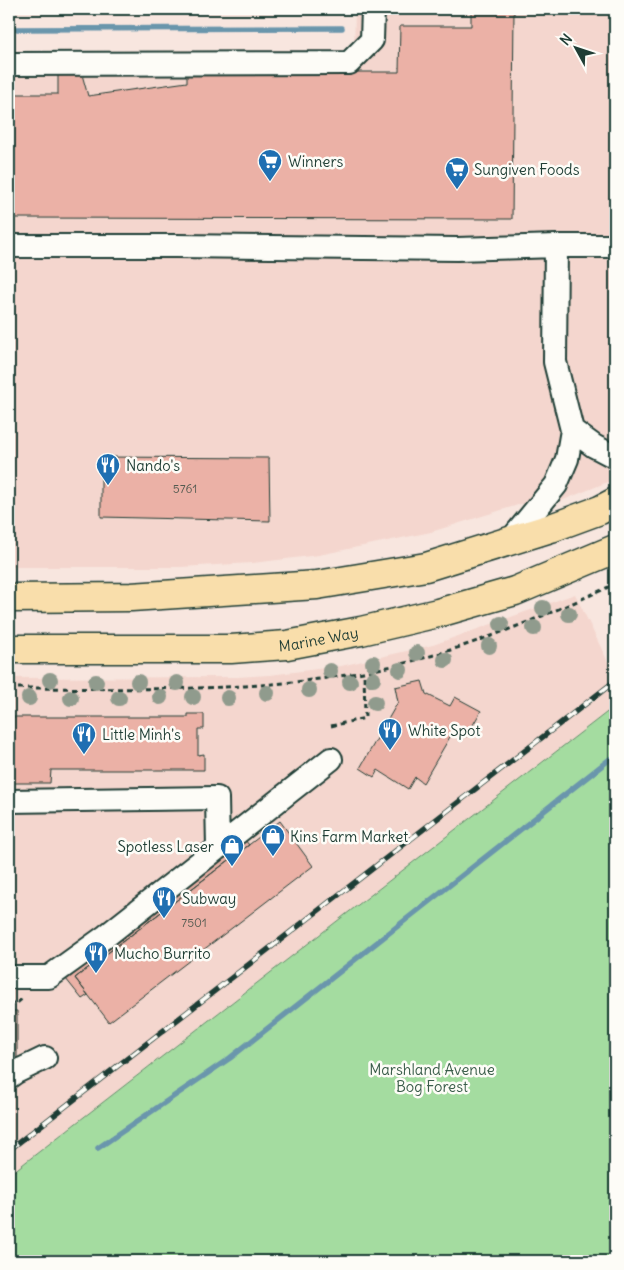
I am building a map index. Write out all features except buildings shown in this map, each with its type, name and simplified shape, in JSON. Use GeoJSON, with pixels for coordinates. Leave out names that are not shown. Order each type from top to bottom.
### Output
{"type":"FeatureCollection","features":[{"type":"Feature","properties":{"kind":"main road"},"geometry":{"type":"LineString","coordinates":[[9,598],[131,597],[317,586],[426,567],[600,510],[615,502]]}},
{"type":"Feature","properties":{"kind":"main road","name":"Marine Way"},"geometry":{"type":"LineString","coordinates":[[9,649],[232,649],[287,645],[361,631],[438,613],[515,591],[615,549]]}},
{"type":"Feature","properties":{"kind":"lane"},"geometry":{"type":"LineString","coordinates":[[9,64],[349,63],[372,40],[373,9]]}},
{"type":"Feature","properties":{"kind":"lane"},"geometry":{"type":"LineString","coordinates":[[9,246],[212,246],[457,250],[615,246]]}},
{"type":"Feature","properties":{"kind":"lane"},"geometry":{"type":"LineString","coordinates":[[510,540],[556,485],[567,459],[572,430],[555,362],[556,246]]}},
{"type":"Feature","properties":{"kind":"lane"},"geometry":{"type":"LineString","coordinates":[[572,430],[594,446],[615,457]]}},
{"type":"Feature","properties":{"kind":"lane"},"geometry":{"type":"LineString","coordinates":[[9,977],[48,977],[106,936],[331,759]]}},
{"type":"Feature","properties":{"kind":"lane"},"geometry":{"type":"LineString","coordinates":[[9,801],[217,798],[218,848]]}},
{"type":"Feature","properties":{"kind":"lane"},"geometry":{"type":"LineString","coordinates":[[9,1077],[45,1058]]}},
{"type":"Feature","properties":{"kind":"path"},"geometry":{"type":"LineString","coordinates":[[331,726],[365,718],[364,672]]}},
{"type":"Feature","properties":{"kind":"path"},"geometry":{"type":"LineString","coordinates":[[9,1004],[16,1004],[24,997]]}},
{"type":"Feature","properties":{"kind":"shaded area"},"geometry":{"type":"Polygon","coordinates":[[[355,9],[615,9],[615,479],[556,503],[521,504],[431,532],[319,555],[253,563],[180,567],[9,567],[9,51],[354,51],[355,9]]]}},
{"type":"Feature","properties":{"kind":"shaded area"},"geometry":{"type":"Polygon","coordinates":[[[575,594],[608,662],[615,657],[615,706],[9,1175],[9,678],[237,677],[341,666],[433,645],[575,594]]]}},
{"type":"Feature","properties":{"kind":"green space","name":"Marshland Avenue Bog Forest"},"geometry":{"type":"Polygon","coordinates":[[[615,706],[615,1261],[9,1261],[9,1175],[615,706]]]}},
{"type":"Feature","properties":{"kind":"waterway"},"geometry":{"type":"LineString","coordinates":[[9,29],[342,28]]}},
{"type":"Feature","properties":{"kind":"waterway"},"geometry":{"type":"LineString","coordinates":[[98,1148],[230,1058],[610,759]]}},
{"type":"Feature","properties":{"kind":"railway"},"geometry":{"type":"LineString","coordinates":[[9,1150],[615,681]]}},
{"type":"Feature","properties":{"kind":"place","name":"Winners"},"geometry":{"type":"Point","coordinates":[270,182]}},
{"type":"Feature","properties":{"kind":"place","name":"Sungiven Foods"},"geometry":{"type":"Point","coordinates":[457,190]}},
{"type":"Feature","properties":{"kind":"place","name":"Nando's"},"geometry":{"type":"Point","coordinates":[108,486]}},
{"type":"Feature","properties":{"kind":"place","name":"White Spot"},"geometry":{"type":"Point","coordinates":[390,751]}},
{"type":"Feature","properties":{"kind":"place","name":"Little Minh's"},"geometry":{"type":"Point","coordinates":[84,755]}},
{"type":"Feature","properties":{"kind":"place","name":"Kins Farm Market"},"geometry":{"type":"Point","coordinates":[273,857]}},
{"type":"Feature","properties":{"kind":"place","name":"Spotless Laser"},"geometry":{"type":"Point","coordinates":[232,867]}},
{"type":"Feature","properties":{"kind":"place","name":"Subway"},"geometry":{"type":"Point","coordinates":[164,919]}},
{"type":"Feature","properties":{"kind":"place","name":"Mucho Burrito"},"geometry":{"type":"Point","coordinates":[96,974]}}]}
